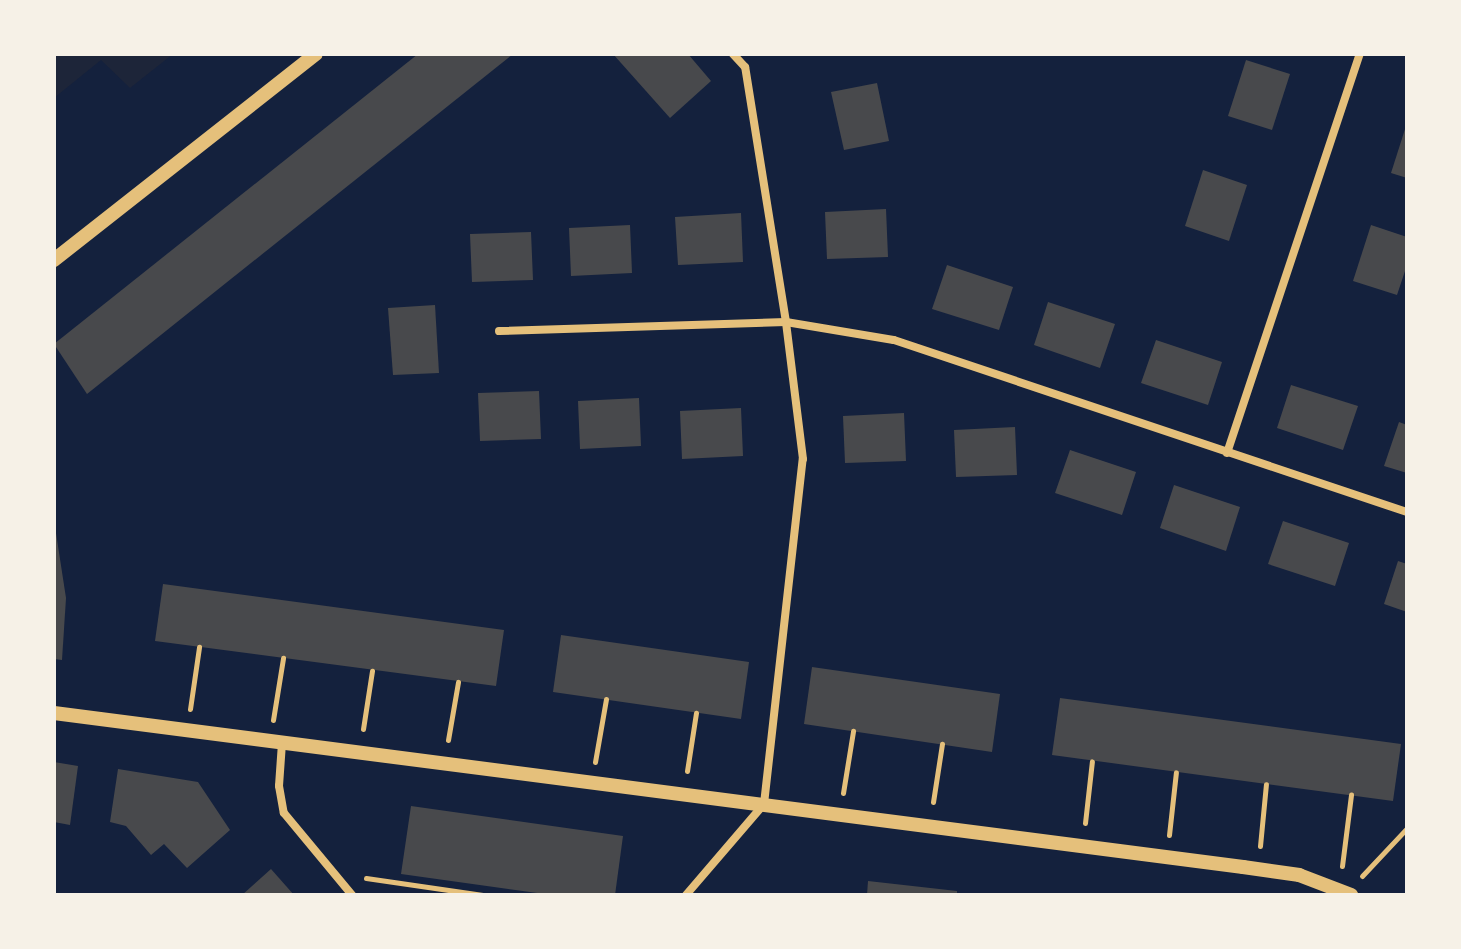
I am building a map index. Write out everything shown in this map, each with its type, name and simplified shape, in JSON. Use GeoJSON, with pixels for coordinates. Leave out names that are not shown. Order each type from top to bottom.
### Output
{"type":"FeatureCollection","features":[{"type":"Feature","properties":{"kind":"street"},"geometry":{"type":"LineString","coordinates":[[54,260],[316,54]]}},
{"type":"Feature","properties":{"kind":"street"},"geometry":{"type":"LineString","coordinates":[[686,895],[764,804],[803,459],[786,322],[745,67],[733,54]]}},
{"type":"Feature","properties":{"kind":"street"},"geometry":{"type":"LineString","coordinates":[[1227,453],[1360,54]]}},
{"type":"Feature","properties":{"kind":"street"},"geometry":{"type":"LineString","coordinates":[[499,331],[786,322],[894,340],[1407,512]]}},
{"type":"Feature","properties":{"kind":"street"},"geometry":{"type":"LineString","coordinates":[[54,713],[1258,869],[1346,892]]}},
{"type":"Feature","properties":{"kind":"street"},"geometry":{"type":"LineString","coordinates":[[276,742],[284,813],[352,895]]}},
{"type":"Feature","properties":{"kind":"path"},"geometry":{"type":"LineString","coordinates":[[187,731],[199,647]]}},
{"type":"Feature","properties":{"kind":"path"},"geometry":{"type":"LineString","coordinates":[[276,742],[283,658]]}},
{"type":"Feature","properties":{"kind":"path"},"geometry":{"type":"LineString","coordinates":[[359,754],[372,671]]}},
{"type":"Feature","properties":{"kind":"path"},"geometry":{"type":"LineString","coordinates":[[444,764],[458,682]]}},
{"type":"Feature","properties":{"kind":"path"},"geometry":{"type":"LineString","coordinates":[[592,782],[606,699]]}},
{"type":"Feature","properties":{"kind":"path"},"geometry":{"type":"LineString","coordinates":[[683,793],[696,713]]}},
{"type":"Feature","properties":{"kind":"path"},"geometry":{"type":"LineString","coordinates":[[839,814],[853,731]]}},
{"type":"Feature","properties":{"kind":"path"},"geometry":{"type":"LineString","coordinates":[[930,826],[942,744]]}},
{"type":"Feature","properties":{"kind":"path"},"geometry":{"type":"LineString","coordinates":[[1082,845],[1092,761]]}},
{"type":"Feature","properties":{"kind":"path"},"geometry":{"type":"LineString","coordinates":[[1166,857],[1176,772]]}},
{"type":"Feature","properties":{"kind":"path"},"geometry":{"type":"LineString","coordinates":[[1258,869],[1266,784]]}},
{"type":"Feature","properties":{"kind":"path"},"geometry":{"type":"LineString","coordinates":[[1346,892],[1351,795]]}},
{"type":"Feature","properties":{"kind":"path"},"geometry":{"type":"LineString","coordinates":[[1346,892],[1407,828]]}},
{"type":"Feature","properties":{"kind":"path"},"geometry":{"type":"LineString","coordinates":[[333,873],[483,895]]}},
{"type":"Feature","properties":{"kind":"shaded area"},"geometry":{"type":"Polygon","coordinates":[[[54,54],[173,54],[130,88],[101,60],[54,98],[54,54]]]}},
{"type":"Feature","properties":{"kind":"building"},"geometry":{"type":"Polygon","coordinates":[[[418,54],[513,54],[87,394],[54,344],[418,54]]]}},
{"type":"Feature","properties":{"kind":"building"},"geometry":{"type":"Polygon","coordinates":[[[613,54],[688,54],[711,81],[670,118],[613,54]]]}},
{"type":"Feature","properties":{"kind":"building"},"geometry":{"type":"Polygon","coordinates":[[[1246,60],[1290,74],[1272,130],[1228,116],[1246,60]]]}},
{"type":"Feature","properties":{"kind":"building"},"geometry":{"type":"Polygon","coordinates":[[[877,83],[889,141],[844,150],[831,92],[877,83]]]}},
{"type":"Feature","properties":{"kind":"building"},"geometry":{"type":"Polygon","coordinates":[[[1407,126],[1407,178],[1391,173],[1407,126]]]}},
{"type":"Feature","properties":{"kind":"building"},"geometry":{"type":"Polygon","coordinates":[[[1203,170],[1247,185],[1229,241],[1185,226],[1203,170]]]}},
{"type":"Feature","properties":{"kind":"building"},"geometry":{"type":"Polygon","coordinates":[[[886,209],[888,257],[827,259],[825,212],[886,209]]]}},
{"type":"Feature","properties":{"kind":"building"},"geometry":{"type":"Polygon","coordinates":[[[741,213],[743,262],[678,265],[675,217],[741,213]]]}},
{"type":"Feature","properties":{"kind":"building"},"geometry":{"type":"Polygon","coordinates":[[[630,225],[632,273],[571,276],[569,228],[630,225]]]}},
{"type":"Feature","properties":{"kind":"building"},"geometry":{"type":"Polygon","coordinates":[[[1371,225],[1407,237],[1407,265],[1397,295],[1353,281],[1371,225]]]}},
{"type":"Feature","properties":{"kind":"building"},"geometry":{"type":"Polygon","coordinates":[[[531,232],[533,280],[472,282],[470,234],[531,232]]]}},
{"type":"Feature","properties":{"kind":"building"},"geometry":{"type":"Polygon","coordinates":[[[947,265],[1013,287],[999,330],[932,309],[947,265]]]}},
{"type":"Feature","properties":{"kind":"building"},"geometry":{"type":"Polygon","coordinates":[[[1048,302],[1115,324],[1100,368],[1034,345],[1048,302]]]}},
{"type":"Feature","properties":{"kind":"building"},"geometry":{"type":"Polygon","coordinates":[[[435,305],[439,373],[393,375],[388,308],[435,305]]]}},
{"type":"Feature","properties":{"kind":"building"},"geometry":{"type":"Polygon","coordinates":[[[1156,340],[1222,362],[1208,405],[1141,383],[1156,340]]]}},
{"type":"Feature","properties":{"kind":"building"},"geometry":{"type":"Polygon","coordinates":[[[1291,385],[1358,406],[1343,450],[1277,428],[1291,385]]]}},
{"type":"Feature","properties":{"kind":"building"},"geometry":{"type":"Polygon","coordinates":[[[539,391],[541,439],[480,441],[478,393],[539,391]]]}},
{"type":"Feature","properties":{"kind":"building"},"geometry":{"type":"Polygon","coordinates":[[[639,398],[641,446],[580,449],[578,401],[639,398]]]}},
{"type":"Feature","properties":{"kind":"building"},"geometry":{"type":"Polygon","coordinates":[[[741,408],[743,456],[682,459],[680,411],[741,408]]]}},
{"type":"Feature","properties":{"kind":"building"},"geometry":{"type":"Polygon","coordinates":[[[904,413],[906,461],[845,463],[843,416],[904,413]]]}},
{"type":"Feature","properties":{"kind":"building"},"geometry":{"type":"Polygon","coordinates":[[[1399,422],[1407,425],[1407,473],[1384,466],[1399,422]]]}},
{"type":"Feature","properties":{"kind":"building"},"geometry":{"type":"Polygon","coordinates":[[[1015,427],[1017,475],[956,477],[954,430],[1015,427]]]}},
{"type":"Feature","properties":{"kind":"building"},"geometry":{"type":"Polygon","coordinates":[[[1070,450],[1136,472],[1122,515],[1055,493],[1070,450]]]}},
{"type":"Feature","properties":{"kind":"building"},"geometry":{"type":"Polygon","coordinates":[[[1174,485],[1240,507],[1226,551],[1160,528],[1174,485]]]}},
{"type":"Feature","properties":{"kind":"building"},"geometry":{"type":"Polygon","coordinates":[[[54,520],[66,598],[62,660],[54,659],[54,520]]]}},
{"type":"Feature","properties":{"kind":"building"},"geometry":{"type":"Polygon","coordinates":[[[1283,521],[1349,543],[1335,586],[1268,564],[1283,521]]]}},
{"type":"Feature","properties":{"kind":"building"},"geometry":{"type":"Polygon","coordinates":[[[1398,561],[1407,564],[1407,612],[1384,604],[1398,561]]]}},
{"type":"Feature","properties":{"kind":"building"},"geometry":{"type":"Polygon","coordinates":[[[163,584],[504,630],[496,686],[155,641],[163,584]]]}},
{"type":"Feature","properties":{"kind":"building"},"geometry":{"type":"Polygon","coordinates":[[[561,635],[749,662],[741,719],[553,692],[561,635]]]}},
{"type":"Feature","properties":{"kind":"building"},"geometry":{"type":"Polygon","coordinates":[[[812,667],[1000,694],[992,752],[804,724],[812,667]]]}},
{"type":"Feature","properties":{"kind":"building"},"geometry":{"type":"Polygon","coordinates":[[[1060,698],[1401,744],[1393,801],[1052,755],[1060,698]]]}},
{"type":"Feature","properties":{"kind":"building"},"geometry":{"type":"Polygon","coordinates":[[[54,762],[78,766],[70,825],[54,822],[54,762]]]}},
{"type":"Feature","properties":{"kind":"building"},"geometry":{"type":"Polygon","coordinates":[[[118,769],[198,782],[230,830],[187,868],[164,844],[151,855],[126,826],[110,822],[118,769]]]}},
{"type":"Feature","properties":{"kind":"building"},"geometry":{"type":"Polygon","coordinates":[[[411,806],[623,836],[615,895],[552,895],[401,874],[411,806]]]}},
{"type":"Feature","properties":{"kind":"building"},"geometry":{"type":"Polygon","coordinates":[[[271,869],[294,895],[242,895],[271,869]]]}},
{"type":"Feature","properties":{"kind":"building"},"geometry":{"type":"Polygon","coordinates":[[[868,881],[957,891],[957,895],[867,895],[868,881]]]}}]}
